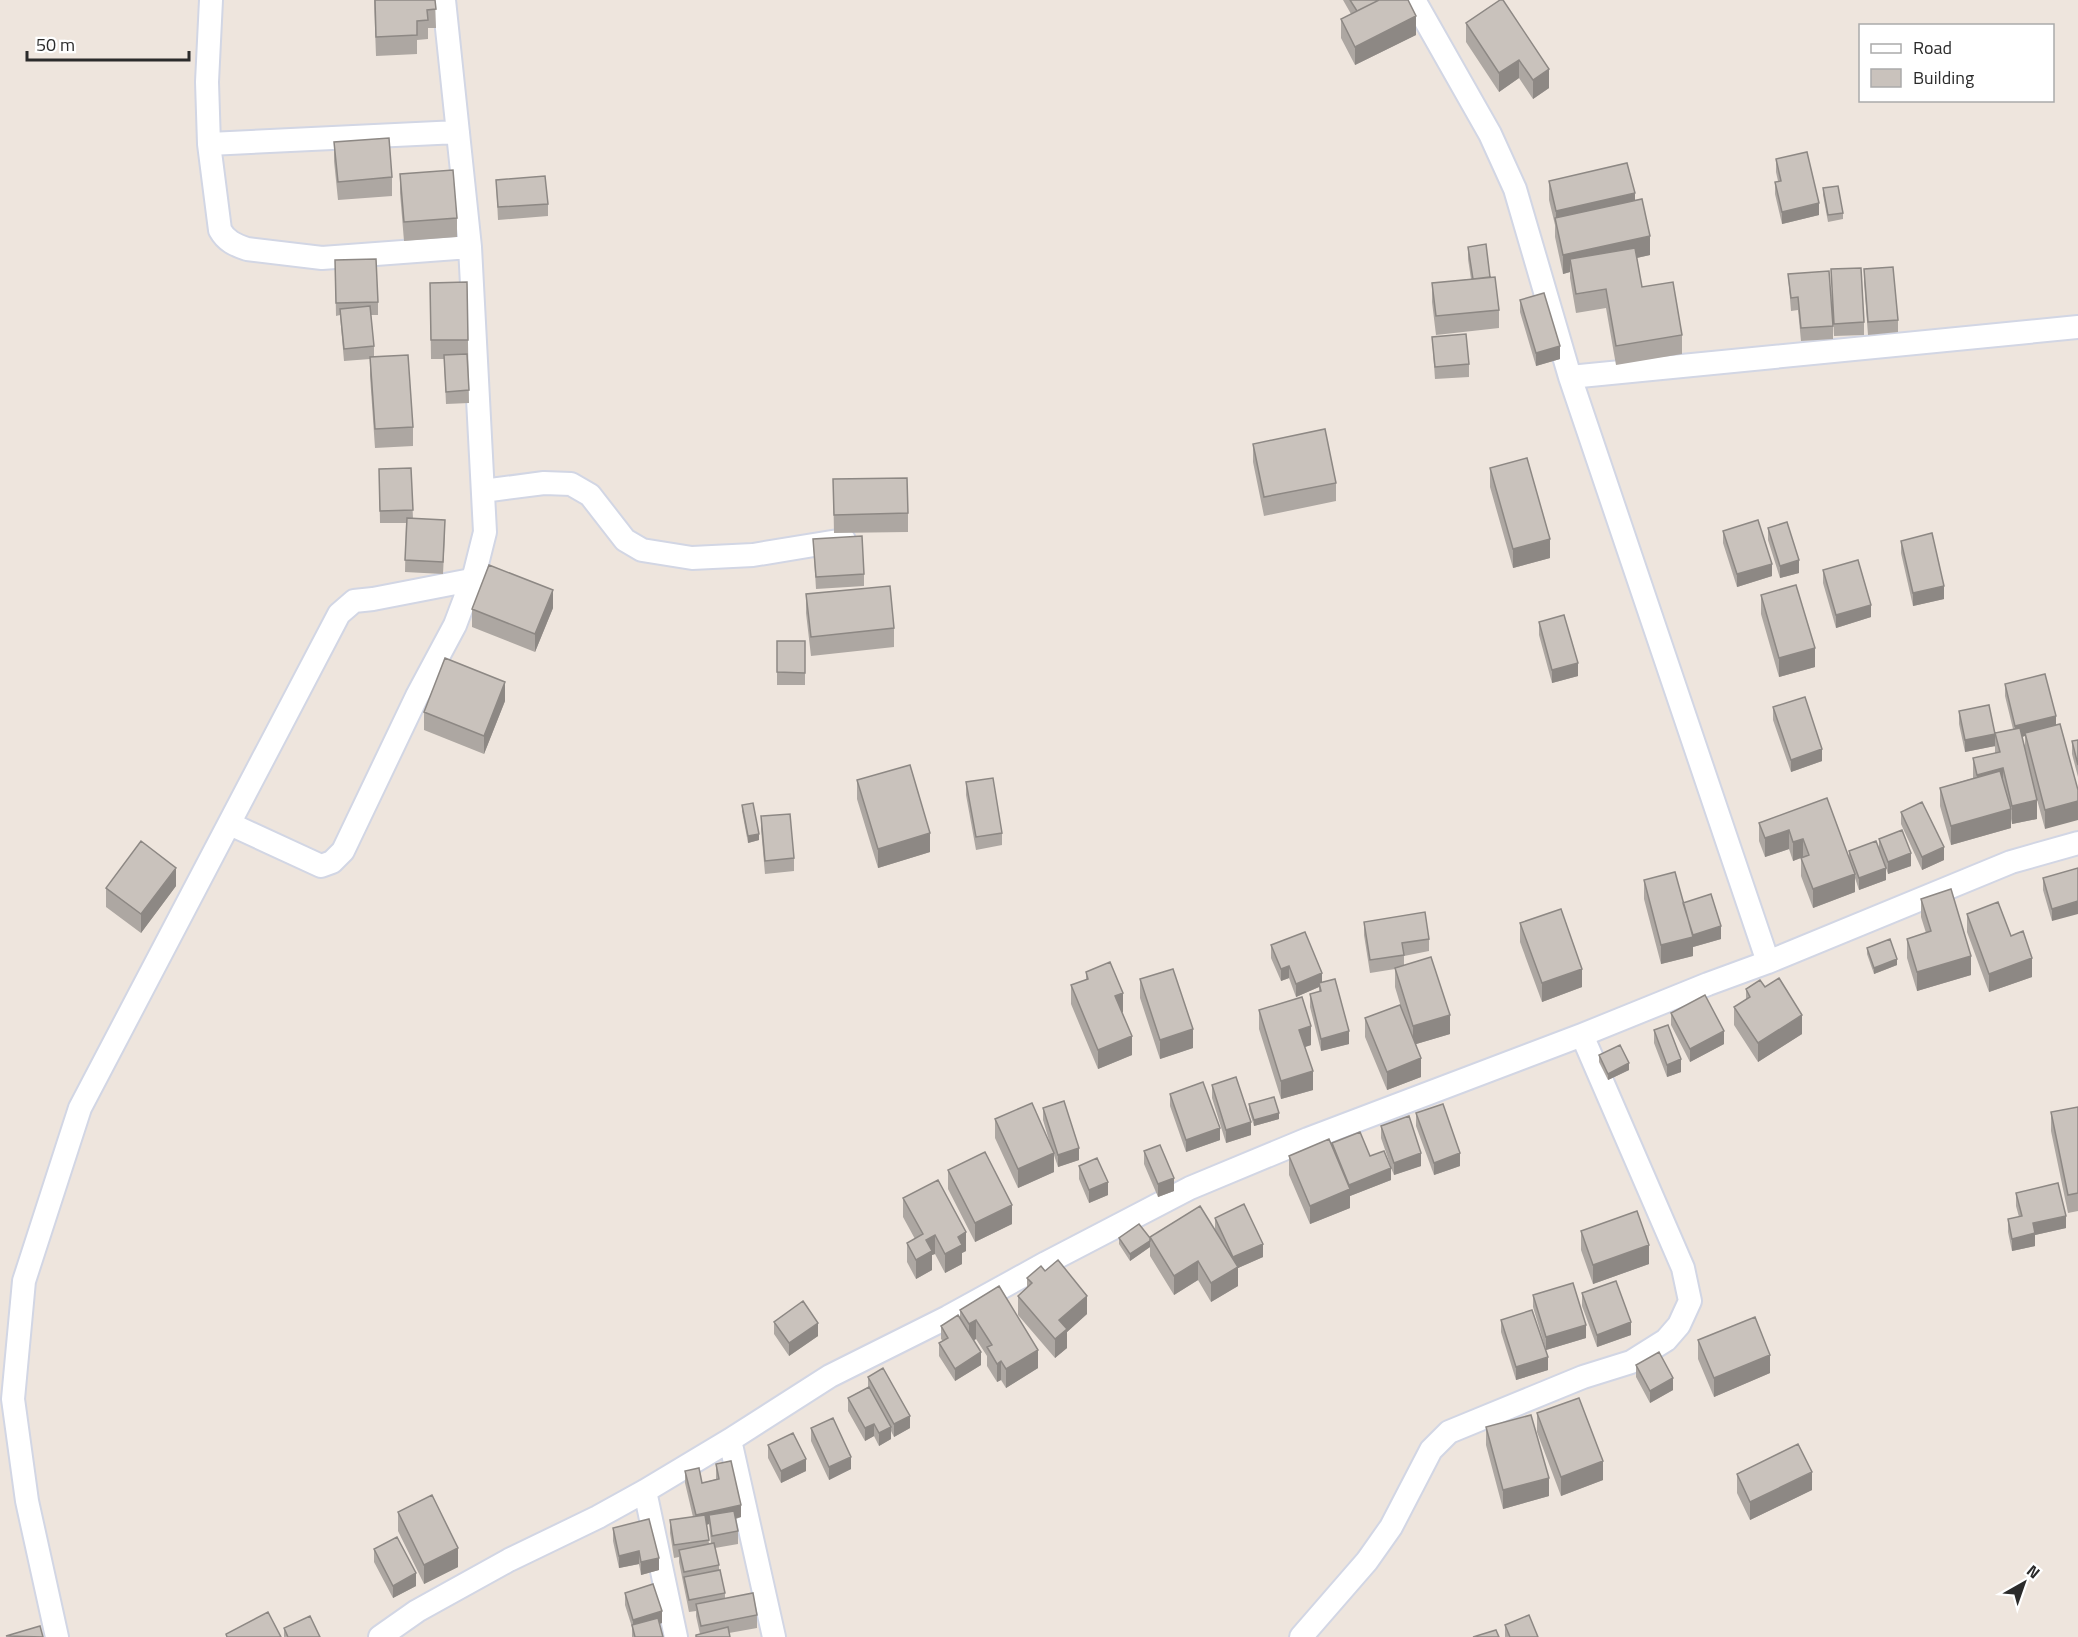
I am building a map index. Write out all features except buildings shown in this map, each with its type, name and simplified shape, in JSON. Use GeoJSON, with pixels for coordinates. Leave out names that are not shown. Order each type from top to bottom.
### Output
{"type":"FeatureCollection","features":[{"type":"Feature","properties":{"kind":"street"},"geometry":{"type":"LineString","coordinates":[[211,0],[207,82],[208,144],[220,230],[224,236],[236,246],[322,258],[470,247]]}},
{"type":"Feature","properties":{"kind":"street"},"geometry":{"type":"LineString","coordinates":[[230,824],[321,866],[333,862],[343,851],[417,696],[455,624],[485,532],[470,247],[444,0]]}},
{"type":"Feature","properties":{"kind":"street"},"geometry":{"type":"LineString","coordinates":[[1414,0],[1504,161],[1515,189],[1570,377],[1768,962]]}},
{"type":"Feature","properties":{"kind":"street"},"geometry":{"type":"LineString","coordinates":[[208,144],[458,132]]}},
{"type":"Feature","properties":{"kind":"street"},"geometry":{"type":"LineString","coordinates":[[1570,377],[2078,327]]}},
{"type":"Feature","properties":{"kind":"street"},"geometry":{"type":"LineString","coordinates":[[483,491],[544,483],[571,484],[590,495],[625,540],[642,550],[692,558],[753,555],[854,539]]}},
{"type":"Feature","properties":{"kind":"street"},"geometry":{"type":"LineString","coordinates":[[57,1637],[27,1501],[13,1399],[24,1281],[80,1108],[339,614],[354,601],[471,580]]}},
{"type":"Feature","properties":{"kind":"street"},"geometry":{"type":"LineString","coordinates":[[380,1637],[427,1605],[509,1560],[598,1517],[645,1491],[830,1376],[948,1317],[1190,1188],[1308,1139],[1768,962],[2011,862],[2078,843]]}},
{"type":"Feature","properties":{"kind":"street"},"geometry":{"type":"LineString","coordinates":[[1301,1637],[1367,1561],[1391,1527],[1431,1450],[1449,1432],[1572,1381],[1631,1362],[1666,1340],[1679,1325],[1690,1301],[1683,1268],[1582,1035]]}},
{"type":"Feature","properties":{"kind":"street"},"geometry":{"type":"LineString","coordinates":[[730,1440],[774,1637]]}},
{"type":"Feature","properties":{"kind":"street"},"geometry":{"type":"LineString","coordinates":[[645,1491],[676,1637]]}}]}
